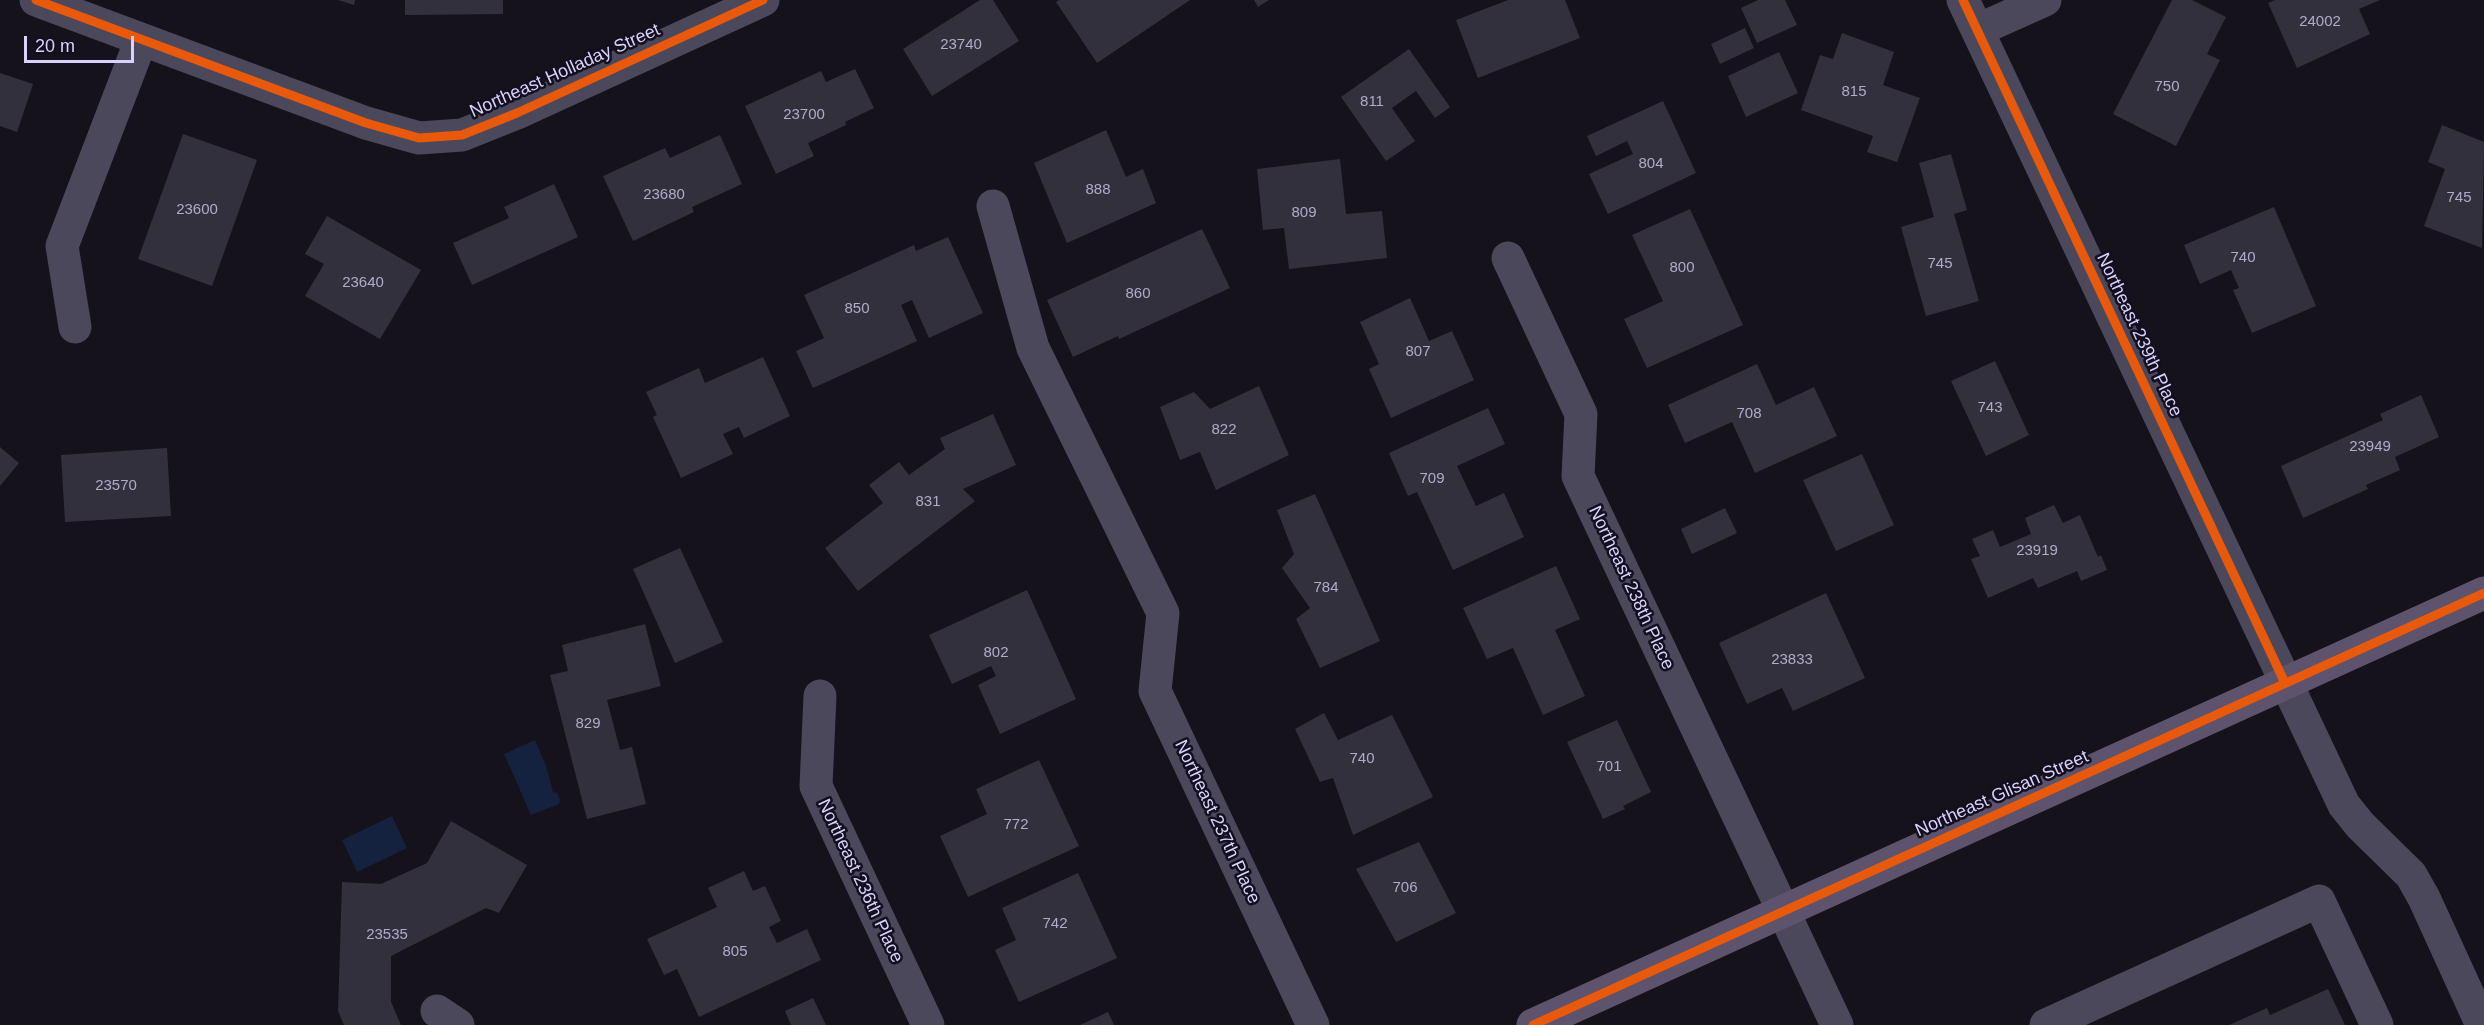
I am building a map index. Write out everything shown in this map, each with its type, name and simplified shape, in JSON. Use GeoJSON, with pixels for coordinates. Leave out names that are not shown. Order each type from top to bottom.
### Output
{"type":"FeatureCollection","features":[{"type":"Feature","properties":{"kind":"main road","name":"Northeast Glisan Street"},"geometry":{"type":"LineString","coordinates":[[1533,1025],[2484,593]]}},
{"type":"Feature","properties":{"kind":"street","name":"Northeast Holladay Street"},"geometry":{"type":"LineString","coordinates":[[36,0],[366,123],[419,138],[462,135],[517,113],[763,0]]}},
{"type":"Feature","properties":{"kind":"street","name":"Northeast 239th Place"},"geometry":{"type":"LineString","coordinates":[[1963,0],[2344,805],[2360,825],[2411,875],[2424,898],[2482,1025]]}},
{"type":"Feature","properties":{"kind":"street"},"geometry":{"type":"LineString","coordinates":[[1978,30],[2045,0]]}},
{"type":"Feature","properties":{"kind":"street"},"geometry":{"type":"LineString","coordinates":[[75,327],[62,246],[141,40]]}},
{"type":"Feature","properties":{"kind":"street","name":"Northeast 237th Place"},"geometry":{"type":"LineString","coordinates":[[993,206],[1033,348],[1163,612],[1155,691],[1313,1025]]}},
{"type":"Feature","properties":{"kind":"street","name":"Northeast 238th Place"},"geometry":{"type":"LineString","coordinates":[[1508,258],[1581,414],[1578,476],[1837,1025]]}},
{"type":"Feature","properties":{"kind":"street","name":"Northeast 236th Place"},"geometry":{"type":"LineString","coordinates":[[820,696],[816,786],[928,1025]]}},
{"type":"Feature","properties":{"kind":"street"},"geometry":{"type":"LineString","coordinates":[[2046,1025],[2319,901],[2377,1025]]}},
{"type":"Feature","properties":{"kind":"water"},"geometry":{"type":"Polygon","coordinates":[[[535,740],[546,766],[553,792],[557,793],[560,800],[559,804],[531,815],[504,754],[535,740]]]}},
{"type":"Feature","properties":{"kind":"water"},"geometry":{"type":"Polygon","coordinates":[[[392,816],[407,848],[357,872],[342,840],[392,816]]]}},
{"type":"Feature","properties":{"kind":"building"},"geometry":{"type":"Polygon","coordinates":[[[338,0],[355,0],[354,5],[338,0]]]}},
{"type":"Feature","properties":{"kind":"building"},"geometry":{"type":"Polygon","coordinates":[[[405,0],[503,0],[503,14],[405,15],[405,0]]]}},
{"type":"Feature","properties":{"kind":"building"},"geometry":{"type":"Polygon","coordinates":[[[980,0],[993,0],[1019,41],[932,96],[903,49],[980,0]]]}},
{"type":"Feature","properties":{"kind":"building"},"geometry":{"type":"Polygon","coordinates":[[[1059,0],[1190,0],[1097,63],[1056,2],[1059,0]]]}},
{"type":"Feature","properties":{"kind":"building"},"geometry":{"type":"Polygon","coordinates":[[[1254,0],[1269,0],[1258,7],[1254,0]]]}},
{"type":"Feature","properties":{"kind":"building"},"geometry":{"type":"Polygon","coordinates":[[[1508,0],[1565,0],[1580,38],[1478,78],[1456,20],[1508,0]]]}},
{"type":"Feature","properties":{"kind":"building"},"geometry":{"type":"Polygon","coordinates":[[[1758,0],[1785,0],[1797,25],[1757,43],[1741,8],[1758,0]]]}},
{"type":"Feature","properties":{"kind":"building"},"geometry":{"type":"Polygon","coordinates":[[[2172,0],[2192,0],[2226,17],[2207,54],[2220,60],[2176,146],[2113,114],[2172,0]]]}},
{"type":"Feature","properties":{"kind":"building"},"geometry":{"type":"Polygon","coordinates":[[[2275,0],[2380,0],[2359,9],[2370,34],[2297,68],[2268,3],[2275,0]]]}},
{"type":"Feature","properties":{"kind":"building"},"geometry":{"type":"Polygon","coordinates":[[[1745,28],[1754,48],[1720,64],[1711,44],[1745,28]]]}},
{"type":"Feature","properties":{"kind":"building"},"geometry":{"type":"Polygon","coordinates":[[[1842,33],[1894,52],[1883,85],[1920,98],[1897,162],[1867,152],[1873,136],[1801,110],[1820,55],[1833,59],[1842,33]]]}},
{"type":"Feature","properties":{"kind":"building"},"geometry":{"type":"Polygon","coordinates":[[[1409,49],[1450,107],[1435,118],[1416,91],[1392,108],[1415,141],[1386,161],[1341,97],[1409,49]]]}},
{"type":"Feature","properties":{"kind":"building"},"geometry":{"type":"Polygon","coordinates":[[[1779,52],[1798,93],[1746,117],[1728,76],[1779,52]]]}},
{"type":"Feature","properties":{"kind":"building"},"geometry":{"type":"Polygon","coordinates":[[[855,69],[874,108],[845,122],[846,125],[808,143],[814,156],[776,174],[745,106],[821,71],[826,82],[855,69]]]}},
{"type":"Feature","properties":{"kind":"building"},"geometry":{"type":"Polygon","coordinates":[[[0,73],[33,84],[17,132],[0,126],[0,73]]]}},
{"type":"Feature","properties":{"kind":"building"},"geometry":{"type":"Polygon","coordinates":[[[1663,101],[1696,173],[1608,214],[1589,174],[1633,154],[1627,141],[1596,156],[1587,136],[1663,101]]]}},
{"type":"Feature","properties":{"kind":"building"},"geometry":{"type":"Polygon","coordinates":[[[2442,125],[2484,142],[2482,248],[2424,226],[2445,169],[2428,162],[2442,125]]]}},
{"type":"Feature","properties":{"kind":"building"},"geometry":{"type":"Polygon","coordinates":[[[1106,130],[1126,177],[1143,169],[1156,203],[1067,243],[1034,163],[1106,130]]]}},
{"type":"Feature","properties":{"kind":"building"},"geometry":{"type":"Polygon","coordinates":[[[183,134],[257,160],[212,286],[138,259],[183,134]]]}},
{"type":"Feature","properties":{"kind":"building"},"geometry":{"type":"Polygon","coordinates":[[[720,135],[742,184],[692,207],[694,212],[633,241],[603,176],[665,148],[670,158],[720,135]]]}},
{"type":"Feature","properties":{"kind":"building"},"geometry":{"type":"Polygon","coordinates":[[[1951,154],[1967,210],[1954,214],[1979,301],[1926,316],[1901,227],[1934,217],[1919,163],[1951,154]]]}},
{"type":"Feature","properties":{"kind":"building"},"geometry":{"type":"Polygon","coordinates":[[[1340,159],[1346,214],[1382,211],[1387,258],[1289,269],[1284,228],[1263,230],[1257,169],[1340,159]]]}},
{"type":"Feature","properties":{"kind":"building"},"geometry":{"type":"Polygon","coordinates":[[[554,184],[578,237],[472,285],[453,243],[509,218],[504,207],[554,184]]]}},
{"type":"Feature","properties":{"kind":"building"},"geometry":{"type":"Polygon","coordinates":[[[2274,207],[2316,306],[2252,333],[2233,290],[2239,288],[2231,270],[2200,284],[2184,245],[2274,207]]]}},
{"type":"Feature","properties":{"kind":"building"},"geometry":{"type":"Polygon","coordinates":[[[1690,209],[1743,325],[1647,368],[1624,319],[1663,301],[1632,235],[1690,209]]]}},
{"type":"Feature","properties":{"kind":"building"},"geometry":{"type":"Polygon","coordinates":[[[327,216],[421,270],[380,339],[305,296],[324,264],[305,254],[327,216]]]}},
{"type":"Feature","properties":{"kind":"building"},"geometry":{"type":"Polygon","coordinates":[[[1202,229],[1230,288],[1119,339],[1118,336],[1073,357],[1047,300],[1202,229]]]}},
{"type":"Feature","properties":{"kind":"building"},"geometry":{"type":"Polygon","coordinates":[[[948,237],[983,313],[929,338],[912,300],[901,305],[917,341],[813,388],[796,351],[824,338],[804,295],[914,245],[916,251],[948,237]]]}},
{"type":"Feature","properties":{"kind":"building"},"geometry":{"type":"Polygon","coordinates":[[[1410,298],[1429,341],[1452,331],[1474,380],[1391,418],[1369,369],[1379,364],[1360,322],[1410,298]]]}},
{"type":"Feature","properties":{"kind":"building"},"geometry":{"type":"Polygon","coordinates":[[[763,357],[790,416],[744,438],[739,427],[723,434],[733,454],[681,478],[653,417],[657,415],[646,392],[699,368],[705,383],[763,357]]]}},
{"type":"Feature","properties":{"kind":"building"},"geometry":{"type":"Polygon","coordinates":[[[1995,361],[2029,435],[1986,456],[1951,381],[1995,361]]]}},
{"type":"Feature","properties":{"kind":"building"},"geometry":{"type":"Polygon","coordinates":[[[1757,364],[1776,405],[1814,387],[1837,436],[1755,473],[1732,422],[1685,443],[1668,405],[1757,364]]]}},
{"type":"Feature","properties":{"kind":"building"},"geometry":{"type":"Polygon","coordinates":[[[1259,386],[1289,455],[1216,490],[1200,452],[1180,460],[1160,407],[1194,392],[1210,409],[1259,386]]]}},
{"type":"Feature","properties":{"kind":"building"},"geometry":{"type":"Polygon","coordinates":[[[2421,395],[2439,437],[2395,457],[2400,470],[2366,485],[2368,489],[2303,518],[2281,466],[2383,420],[2380,414],[2421,395]]]}},
{"type":"Feature","properties":{"kind":"building"},"geometry":{"type":"Polygon","coordinates":[[[1488,408],[1505,444],[1457,466],[1476,506],[1504,493],[1524,537],[1453,570],[1417,492],[1408,496],[1389,453],[1488,408]]]}},
{"type":"Feature","properties":{"kind":"building"},"geometry":{"type":"Polygon","coordinates":[[[993,414],[1016,465],[963,489],[975,501],[858,591],[825,548],[883,503],[869,485],[899,462],[909,475],[945,449],[940,438],[993,414]]]}},
{"type":"Feature","properties":{"kind":"building"},"geometry":{"type":"Polygon","coordinates":[[[0,447],[19,463],[0,486],[0,447]]]}},
{"type":"Feature","properties":{"kind":"building"},"geometry":{"type":"Polygon","coordinates":[[[167,448],[171,516],[65,522],[61,455],[167,448]]]}},
{"type":"Feature","properties":{"kind":"building"},"geometry":{"type":"Polygon","coordinates":[[[1862,454],[1894,525],[1836,551],[1803,480],[1862,454]]]}},
{"type":"Feature","properties":{"kind":"building"},"geometry":{"type":"Polygon","coordinates":[[[1315,494],[1380,641],[1320,668],[1296,619],[1310,608],[1282,568],[1294,554],[1277,510],[1315,494]]]}},
{"type":"Feature","properties":{"kind":"building"},"geometry":{"type":"Polygon","coordinates":[[[2054,505],[2063,523],[2080,515],[2098,557],[2101,555],[2107,570],[2081,581],[2077,571],[2038,588],[2033,578],[1988,598],[1971,559],[1980,556],[1972,539],[1993,530],[2000,547],[2031,534],[2025,518],[2054,505]]]}},
{"type":"Feature","properties":{"kind":"building"},"geometry":{"type":"Polygon","coordinates":[[[1725,508],[1737,533],[1692,554],[1681,529],[1725,508]]]}},
{"type":"Feature","properties":{"kind":"building"},"geometry":{"type":"Polygon","coordinates":[[[680,548],[723,642],[675,663],[633,569],[680,548]]]}},
{"type":"Feature","properties":{"kind":"building"},"geometry":{"type":"Polygon","coordinates":[[[1556,566],[1580,619],[1555,630],[1585,696],[1543,715],[1513,648],[1487,659],[1463,608],[1556,566]]]}},
{"type":"Feature","properties":{"kind":"building"},"geometry":{"type":"Polygon","coordinates":[[[1027,590],[1076,699],[1000,734],[978,685],[996,676],[991,666],[952,684],[929,635],[1027,590]]]}},
{"type":"Feature","properties":{"kind":"building"},"geometry":{"type":"Polygon","coordinates":[[[1826,593],[1865,678],[1793,711],[1782,688],[1747,704],[1719,643],[1826,593]]]}},
{"type":"Feature","properties":{"kind":"building"},"geometry":{"type":"Polygon","coordinates":[[[645,624],[661,686],[607,700],[620,750],[632,747],[646,804],[587,819],[550,675],[568,671],[562,645],[645,624]]]}},
{"type":"Feature","properties":{"kind":"building"},"geometry":{"type":"Polygon","coordinates":[[[1324,713],[1338,740],[1392,715],[1433,797],[1353,835],[1333,778],[1320,782],[1295,729],[1324,713]]]}},
{"type":"Feature","properties":{"kind":"building"},"geometry":{"type":"Polygon","coordinates":[[[1617,720],[1651,792],[1623,806],[1625,809],[1603,819],[1567,742],[1617,720]]]}},
{"type":"Feature","properties":{"kind":"building"},"geometry":{"type":"Polygon","coordinates":[[[1039,760],[1079,846],[968,897],[940,836],[987,814],[976,789],[1039,760]]]}},
{"type":"Feature","properties":{"kind":"building"},"geometry":{"type":"Polygon","coordinates":[[[451,821],[527,865],[499,913],[486,908],[391,956],[391,1002],[401,1025],[344,1025],[338,1011],[342,882],[381,884],[427,863],[451,821]]]}},
{"type":"Feature","properties":{"kind":"building"},"geometry":{"type":"Polygon","coordinates":[[[1419,842],[1456,913],[1396,942],[1356,869],[1419,842]]]}},
{"type":"Feature","properties":{"kind":"building"},"geometry":{"type":"Polygon","coordinates":[[[744,871],[753,891],[765,886],[781,921],[769,927],[777,943],[807,929],[821,960],[699,1017],[677,969],[664,975],[647,939],[717,907],[708,888],[744,871]]]}},
{"type":"Feature","properties":{"kind":"building"},"geometry":{"type":"Polygon","coordinates":[[[1078,873],[1117,958],[1019,1002],[995,950],[1016,940],[1002,908],[1078,873]]]}},
{"type":"Feature","properties":{"kind":"building"},"geometry":{"type":"Polygon","coordinates":[[[2328,989],[2345,1025],[2229,1025],[2267,1008],[2270,1015],[2328,989]]]}},
{"type":"Feature","properties":{"kind":"building"},"geometry":{"type":"Polygon","coordinates":[[[813,998],[826,1025],[791,1025],[785,1011],[813,998]]]}},
{"type":"Feature","properties":{"kind":"building"},"geometry":{"type":"Polygon","coordinates":[[[1108,1012],[1114,1025],[1080,1025],[1108,1012]]]}},
{"type":"Feature","properties":{"kind":"cycle path"},"geometry":{"type":"LineString","coordinates":[[36,0],[366,123],[419,138],[462,135],[517,113],[763,0]]}},
{"type":"Feature","properties":{"kind":"cycle path"},"geometry":{"type":"LineString","coordinates":[[1963,0],[2285,683]]}},
{"type":"Feature","properties":{"kind":"cycle path"},"geometry":{"type":"LineString","coordinates":[[1533,1025],[2484,593]]}}]}
